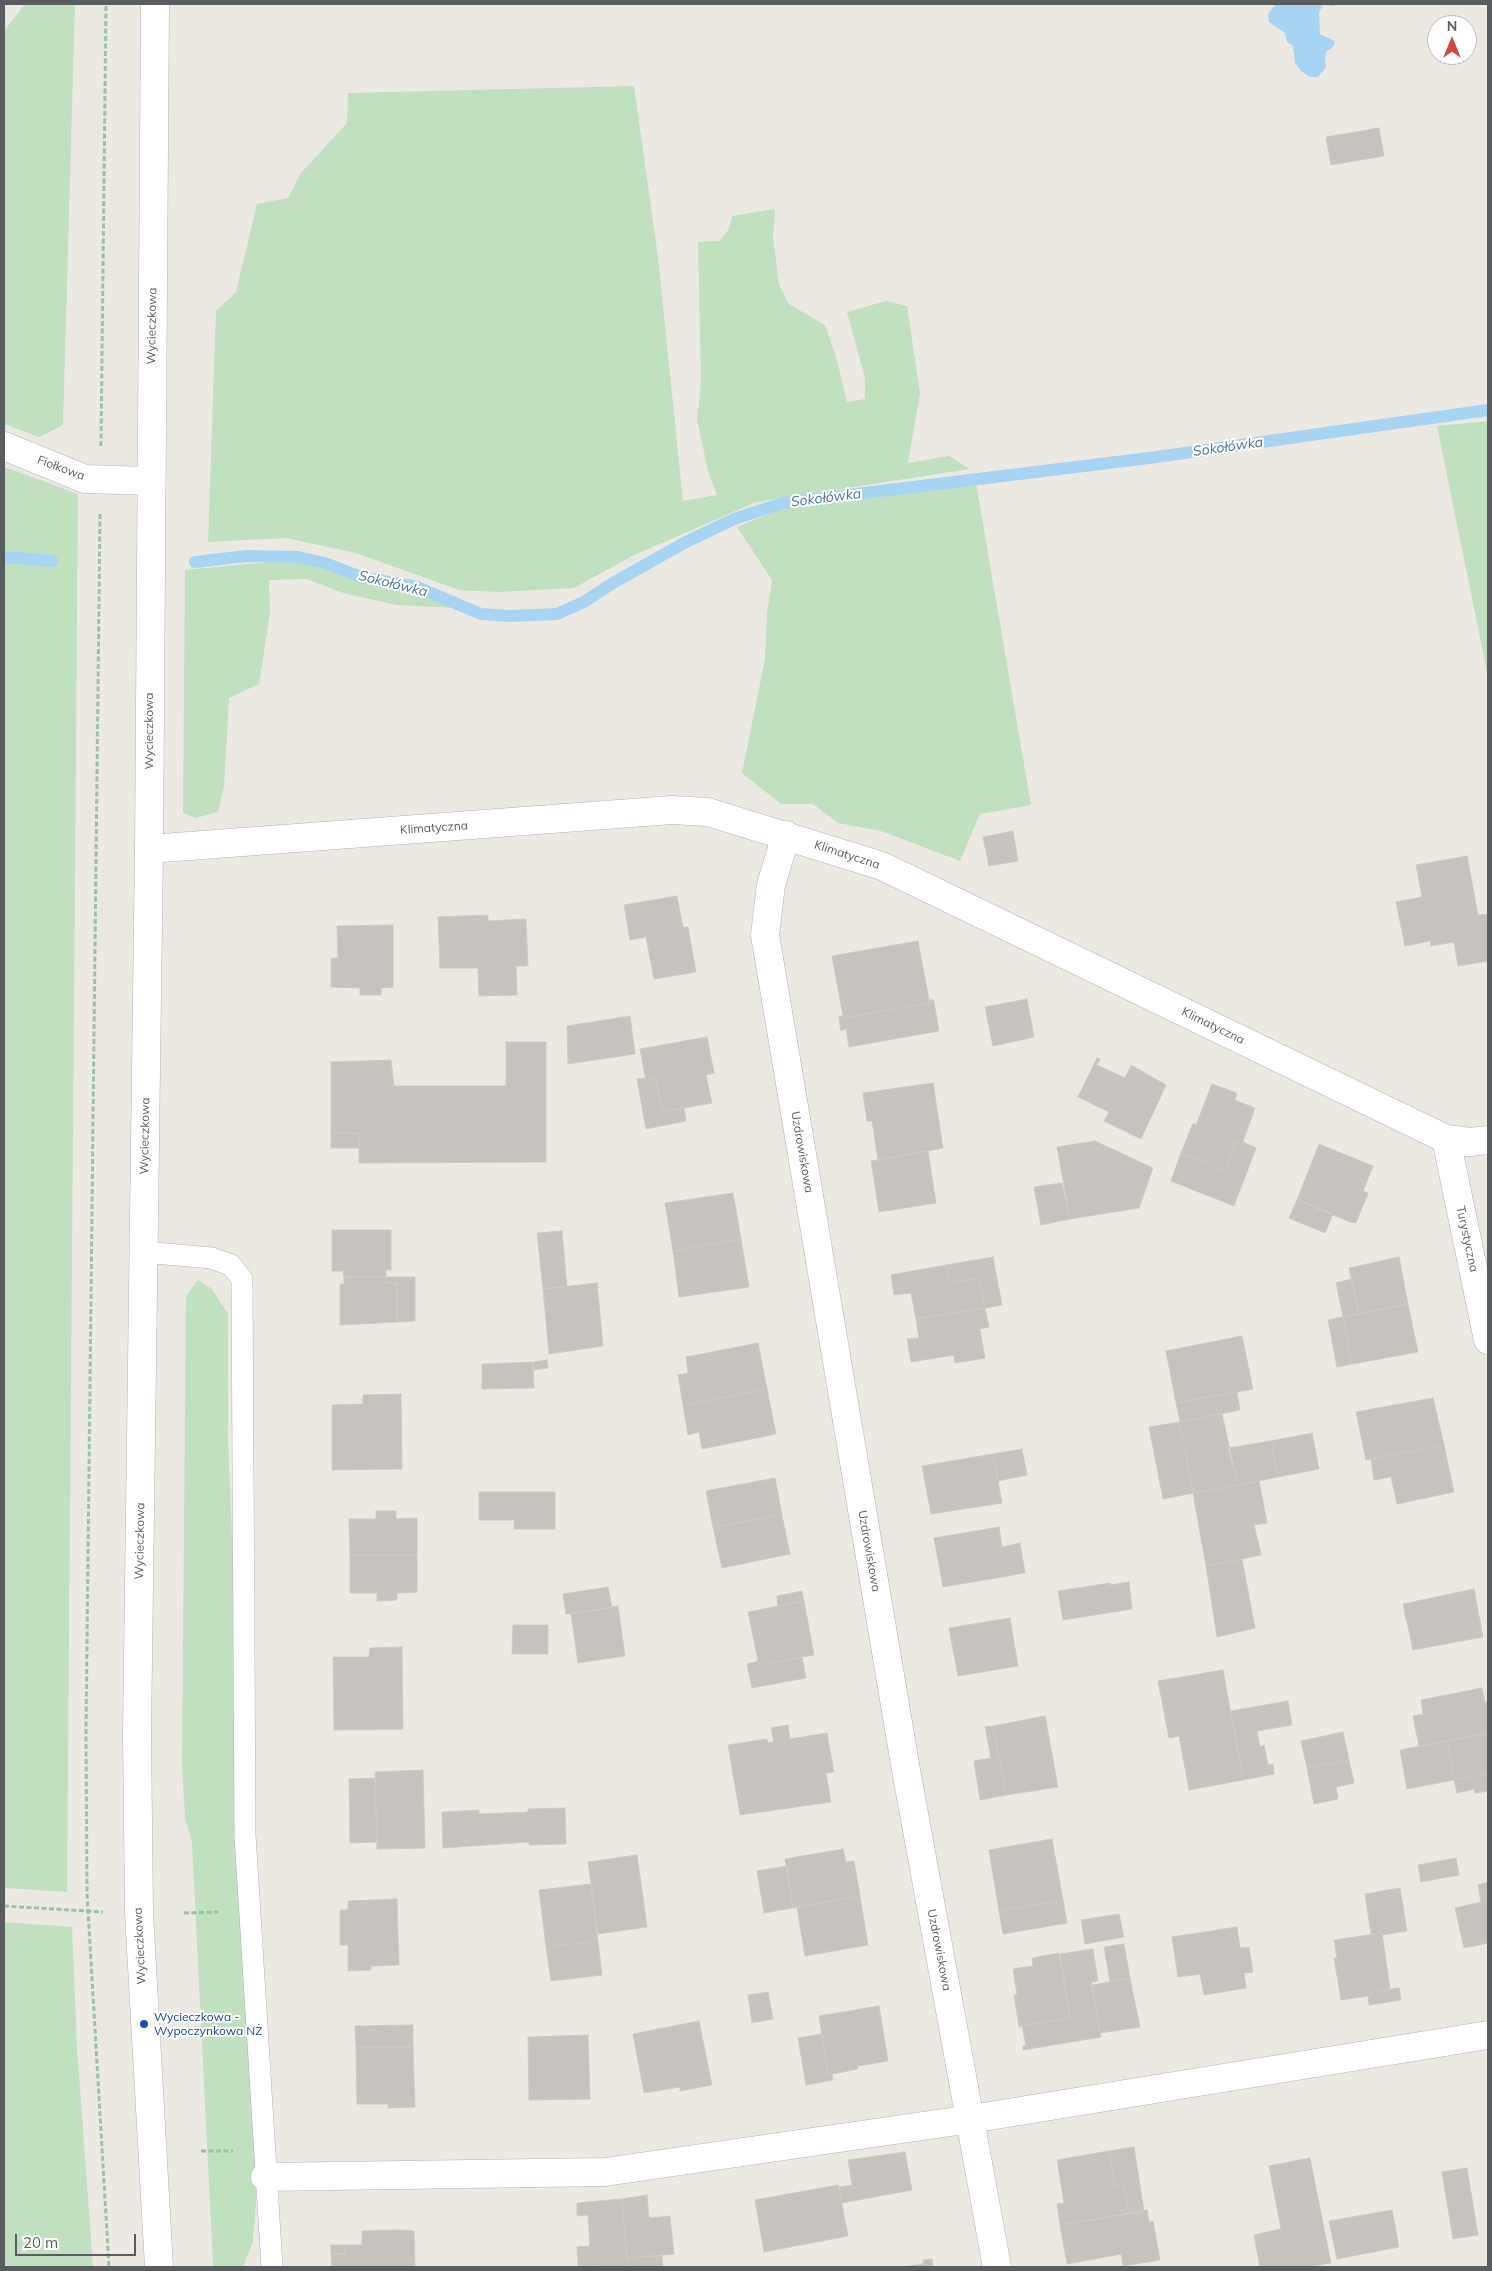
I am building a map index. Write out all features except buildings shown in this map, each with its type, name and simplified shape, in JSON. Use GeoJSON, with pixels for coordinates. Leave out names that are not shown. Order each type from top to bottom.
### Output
{"type":"FeatureCollection","features":[{"type":"Feature","properties":{"kind":"street","name":"Wycieczkowa"},"geometry":{"type":"LineString","coordinates":[[155,4],[149,849],[137,1733],[138,1913],[159,2267]]}},
{"type":"Feature","properties":{"kind":"street","name":"Fiołkowa"},"geometry":{"type":"LineString","coordinates":[[4,446],[85,479],[151,481]]}},
{"type":"Feature","properties":{"kind":"street","name":"Klimatyczna"},"geometry":{"type":"LineString","coordinates":[[149,849],[672,810],[708,812],[854,856],[913,881],[1446,1139],[1469,1142],[1488,1140]]}},
{"type":"Feature","properties":{"kind":"street","name":"Uzdrowiskowa"},"geometry":{"type":"LineString","coordinates":[[786,835],[770,885],[765,935],[906,1770],[997,2267]]}},
{"type":"Feature","properties":{"kind":"street","name":"Turystyczna"},"geometry":{"type":"LineString","coordinates":[[1446,1139],[1488,1340]]}},
{"type":"Feature","properties":{"kind":"street"},"geometry":{"type":"LineString","coordinates":[[265,2176],[605,2172],[971,2119],[1488,2035]]}},
{"type":"Feature","properties":{"kind":"lane"},"geometry":{"type":"LineString","coordinates":[[144,1252],[211,1258],[232,1265],[242,1279],[245,1835],[272,2267]]}},
{"type":"Feature","properties":{"kind":"path"},"geometry":{"type":"LineString","coordinates":[[106,4],[86,1731],[88,1912],[109,2267]]}},
{"type":"Feature","properties":{"kind":"path"},"geometry":{"type":"LineString","coordinates":[[4,1906],[88,1912],[138,1913]]}},
{"type":"Feature","properties":{"kind":"path"},"geometry":{"type":"LineString","coordinates":[[201,2151],[236,2152]]}},
{"type":"Feature","properties":{"kind":"green space"},"geometry":{"type":"Polygon","coordinates":[[[25,4],[75,4],[63,425],[39,437],[4,424],[4,31],[25,4]]]}},
{"type":"Feature","properties":{"kind":"green space"},"geometry":{"type":"Polygon","coordinates":[[[634,86],[658,257],[683,501],[717,495],[708,471],[697,419],[701,383],[698,242],[719,241],[729,229],[732,216],[775,209],[773,237],[779,285],[789,304],[825,325],[837,360],[847,402],[865,399],[865,378],[847,312],[886,301],[907,306],[920,393],[908,463],[949,456],[970,469],[756,502],[632,556],[574,588],[498,592],[459,590],[356,553],[286,538],[208,542],[216,311],[236,292],[257,204],[288,198],[301,173],[347,123],[348,93],[634,86]]]}},
{"type":"Feature","properties":{"kind":"green space"},"geometry":{"type":"Polygon","coordinates":[[[1488,421],[1488,677],[1437,426],[1488,421]]]}},
{"type":"Feature","properties":{"kind":"green space"},"geometry":{"type":"Polygon","coordinates":[[[4,467],[78,494],[67,1892],[4,1888],[4,467]]]}},
{"type":"Feature","properties":{"kind":"green space"},"geometry":{"type":"Polygon","coordinates":[[[976,483],[1031,805],[980,814],[960,861],[881,831],[838,823],[813,804],[781,804],[742,773],[765,659],[767,613],[772,580],[737,527],[786,507],[976,483]]]}},
{"type":"Feature","properties":{"kind":"green space"},"geometry":{"type":"Polygon","coordinates":[[[290,560],[305,562],[363,581],[422,593],[456,608],[396,605],[343,593],[307,579],[269,580],[270,613],[259,684],[229,698],[224,786],[218,812],[196,818],[183,813],[185,570],[290,560]]]}},
{"type":"Feature","properties":{"kind":"green space"},"geometry":{"type":"Polygon","coordinates":[[[198,1280],[212,1289],[228,1314],[228,1439],[258,2177],[253,2241],[243,2267],[213,2266],[192,1841],[185,1819],[182,1762],[186,1296],[198,1280]]]}},
{"type":"Feature","properties":{"kind":"green space"},"geometry":{"type":"Polygon","coordinates":[[[4,1922],[72,1927],[77,2047],[93,2267],[4,2267],[4,1922]]]}},
{"type":"Feature","properties":{"kind":"water"},"geometry":{"type":"Polygon","coordinates":[[[1276,4],[1337,4],[1334,6],[1323,5],[1319,12],[1320,34],[1335,41],[1334,46],[1326,52],[1326,67],[1318,77],[1310,77],[1301,71],[1295,63],[1293,46],[1287,42],[1285,33],[1269,22],[1268,14],[1276,4]]]}},
{"type":"Feature","properties":{"kind":"waterway","name":"Sokołówka"},"geometry":{"type":"LineString","coordinates":[[195,562],[247,556],[298,557],[325,563],[361,577],[417,587],[481,614],[510,616],[557,614],[584,602],[613,583],[684,543],[734,519],[783,503],[1149,458],[1488,410]]}},
{"type":"Feature","properties":{"kind":"waterway","name":"Sokołówka"},"geometry":{"type":"LineString","coordinates":[[4,557],[52,561]]}},
{"type":"Feature","properties":{"kind":"place","name":"Wycieczkowa - Wypoczynkowa NŻ"},"geometry":{"type":"Point","coordinates":[144,2024]}}]}
